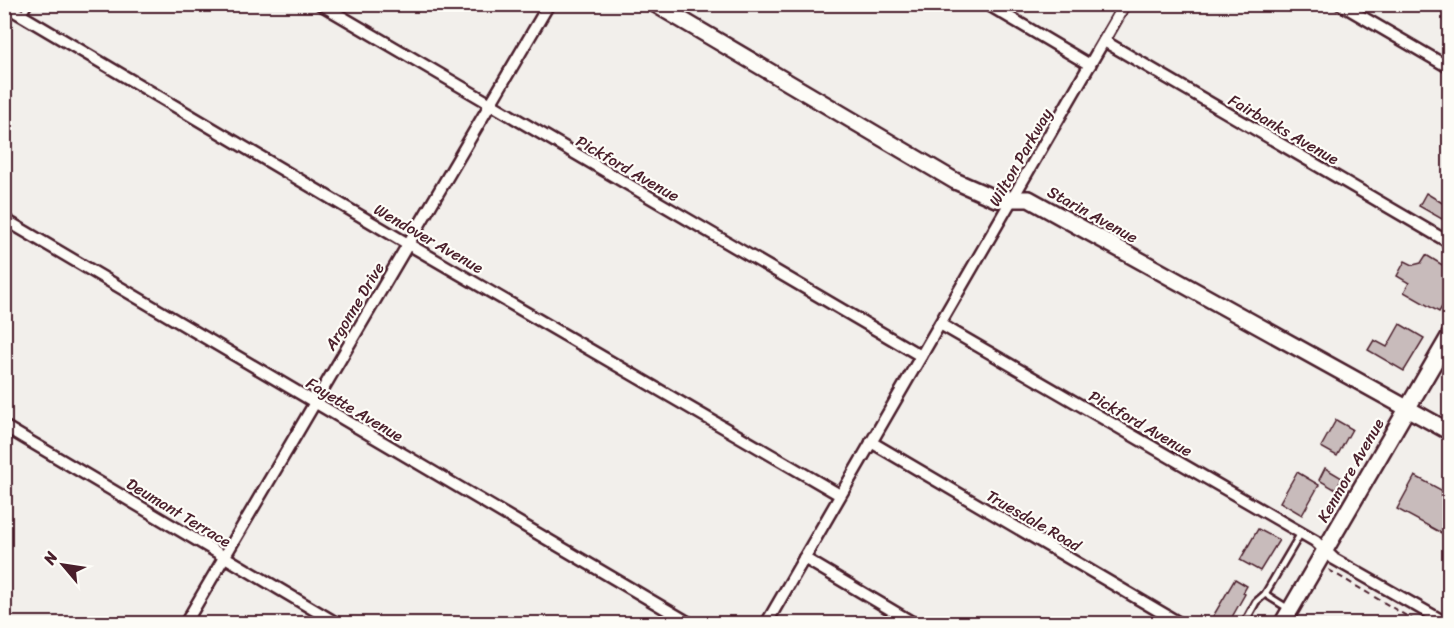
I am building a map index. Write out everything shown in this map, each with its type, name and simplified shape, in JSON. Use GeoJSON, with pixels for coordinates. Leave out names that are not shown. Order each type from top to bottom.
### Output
{"type":"FeatureCollection","features":[{"type":"Feature","properties":{"kind":"street","name":"Pickford Avenue"},"geometry":{"type":"LineString","coordinates":[[320,4],[921,356]]}},
{"type":"Feature","properties":{"kind":"street","name":"Argonne Drive"},"geometry":{"type":"LineString","coordinates":[[184,624],[549,4]]}},
{"type":"Feature","properties":{"kind":"street","name":"Starin Avenue"},"geometry":{"type":"LineString","coordinates":[[655,4],[954,181],[996,199],[1029,199],[1449,432]]}},
{"type":"Feature","properties":{"kind":"street"},"geometry":{"type":"LineString","coordinates":[[987,4],[1090,65]]}},
{"type":"Feature","properties":{"kind":"street","name":"Wilton Parkway"},"geometry":{"type":"LineString","coordinates":[[921,356],[1125,4]]}},
{"type":"Feature","properties":{"kind":"street"},"geometry":{"type":"LineString","coordinates":[[1340,4],[1449,68]]}},
{"type":"Feature","properties":{"kind":"street","name":"Wendover Avenue"},"geometry":{"type":"LineString","coordinates":[[4,5],[408,244],[840,495]]}},
{"type":"Feature","properties":{"kind":"street","name":"Fairbanks Avenue"},"geometry":{"type":"LineString","coordinates":[[1104,41],[1449,243]]}},
{"type":"Feature","properties":{"kind":"street","name":"Fayette Avenue"},"geometry":{"type":"LineString","coordinates":[[4,219],[692,624]]}},
{"type":"Feature","properties":{"kind":"street","name":"Pickford Avenue"},"geometry":{"type":"LineString","coordinates":[[940,324],[1315,541],[1334,559],[1448,624]]}},
{"type":"Feature","properties":{"kind":"street","name":"Kenmore Avenue"},"geometry":{"type":"LineString","coordinates":[[1282,624],[1449,335]]}},
{"type":"Feature","properties":{"kind":"street"},"geometry":{"type":"LineString","coordinates":[[766,624],[921,356]]}},
{"type":"Feature","properties":{"kind":"street","name":"Deumant Terrace"},"geometry":{"type":"LineString","coordinates":[[4,426],[338,624]]}},
{"type":"Feature","properties":{"kind":"street","name":"Truesdale Road"},"geometry":{"type":"LineString","coordinates":[[871,442],[1181,624]]}},
{"type":"Feature","properties":{"kind":"street"},"geometry":{"type":"LineString","coordinates":[[804,558],[915,624]]}},
{"type":"Feature","properties":{"kind":"lane"},"geometry":{"type":"LineString","coordinates":[[22,15],[29,4]]}},
{"type":"Feature","properties":{"kind":"lane"},"geometry":{"type":"LineString","coordinates":[[1244,624],[1256,602],[1265,594],[1301,533]]}},
{"type":"Feature","properties":{"kind":"lane"},"geometry":{"type":"LineString","coordinates":[[1265,594],[1291,609]]}},
{"type":"Feature","properties":{"kind":"path"},"geometry":{"type":"LineString","coordinates":[[1328,571],[1420,624]]}},
{"type":"Feature","properties":{"kind":"building"},"geometry":{"type":"Polygon","coordinates":[[[1426,193],[1449,207],[1449,223],[1419,206],[1426,193]]]}},
{"type":"Feature","properties":{"kind":"building"},"geometry":{"type":"Polygon","coordinates":[[[1426,255],[1449,269],[1449,295],[1439,312],[1404,292],[1409,283],[1397,276],[1405,261],[1413,265],[1421,263],[1426,255]]]}},
{"type":"Feature","properties":{"kind":"building"},"geometry":{"type":"Polygon","coordinates":[[[1400,324],[1424,338],[1404,371],[1368,350],[1374,340],[1387,347],[1400,324]]]}},
{"type":"Feature","properties":{"kind":"building"},"geometry":{"type":"Polygon","coordinates":[[[1336,420],[1352,429],[1337,456],[1321,447],[1336,420]]]}},
{"type":"Feature","properties":{"kind":"building"},"geometry":{"type":"Polygon","coordinates":[[[1325,468],[1342,478],[1336,490],[1319,480],[1325,468]]]}},
{"type":"Feature","properties":{"kind":"building"},"geometry":{"type":"Polygon","coordinates":[[[1297,472],[1319,485],[1302,515],[1280,502],[1297,472]]]}},
{"type":"Feature","properties":{"kind":"building"},"geometry":{"type":"Polygon","coordinates":[[[1415,476],[1443,491],[1441,495],[1449,499],[1449,527],[1445,535],[1397,509],[1415,476]]]}},
{"type":"Feature","properties":{"kind":"building"},"geometry":{"type":"Polygon","coordinates":[[[1258,529],[1279,540],[1260,571],[1240,560],[1258,529]]]}},
{"type":"Feature","properties":{"kind":"building"},"geometry":{"type":"Polygon","coordinates":[[[1235,579],[1247,586],[1243,593],[1245,594],[1228,624],[1222,624],[1212,618],[1235,579]]]}}]}
